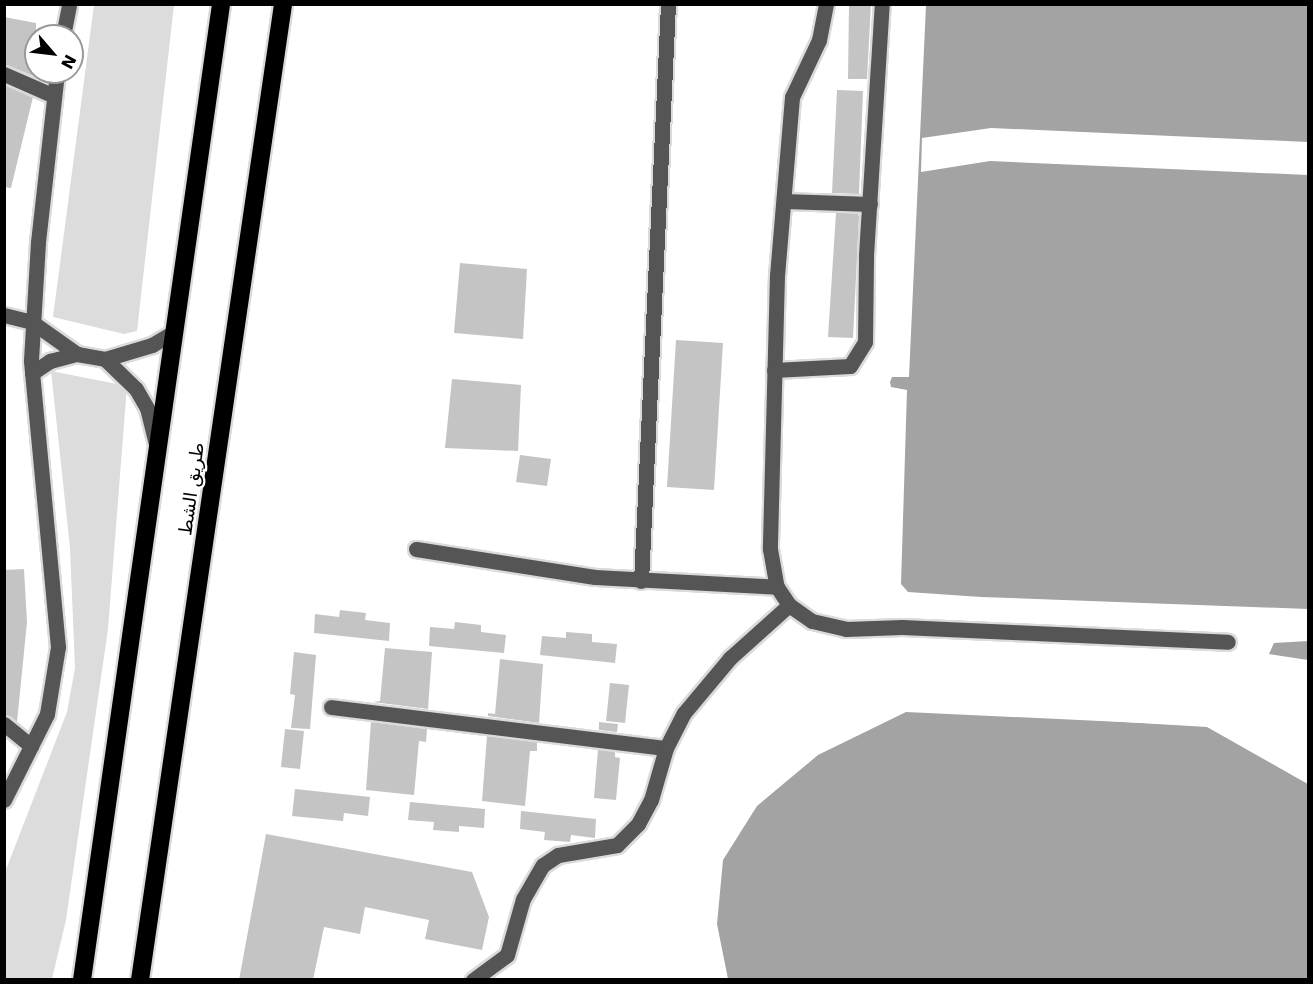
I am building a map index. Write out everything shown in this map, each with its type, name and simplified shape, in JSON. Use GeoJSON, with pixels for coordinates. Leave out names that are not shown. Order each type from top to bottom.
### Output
{"type":"FeatureCollection","features":[{"type":"Feature","properties":{"kind":"highway"},"geometry":{"type":"LineString","coordinates":[[82,980],[221,4]]}},
{"type":"Feature","properties":{"kind":"highway","name":"طريق الشط"},"geometry":{"type":"LineString","coordinates":[[140,980],[283,4]]}},
{"type":"Feature","properties":{"kind":"street"},"geometry":{"type":"LineString","coordinates":[[65,24],[69,4]]}},
{"type":"Feature","properties":{"kind":"street"},"geometry":{"type":"LineString","coordinates":[[641,580],[668,4]]}},
{"type":"Feature","properties":{"kind":"street"},"geometry":{"type":"LineString","coordinates":[[826,4],[819,40],[792,97],[777,276],[774,370],[770,549],[777,587],[789,605],[812,621],[846,629],[902,627],[1228,642]]}},
{"type":"Feature","properties":{"kind":"street"},"geometry":{"type":"LineString","coordinates":[[774,370],[850,366],[857,361],[865,342],[870,204],[882,4]]}},
{"type":"Feature","properties":{"kind":"street"},"geometry":{"type":"LineString","coordinates":[[4,74],[52,95]]}},
{"type":"Feature","properties":{"kind":"street"},"geometry":{"type":"LineString","coordinates":[[4,800],[47,714],[58,647],[32,373],[32,322],[54,84]]}},
{"type":"Feature","properties":{"kind":"street"},"geometry":{"type":"LineString","coordinates":[[785,201],[870,204]]}},
{"type":"Feature","properties":{"kind":"street"},"geometry":{"type":"LineString","coordinates":[[4,315],[32,322],[76,354]]}},
{"type":"Feature","properties":{"kind":"street"},"geometry":{"type":"LineString","coordinates":[[32,373],[50,361],[76,354],[105,359],[152,345],[175,331]]}},
{"type":"Feature","properties":{"kind":"street"},"geometry":{"type":"LineString","coordinates":[[105,359],[136,389],[154,428],[157,450]]}},
{"type":"Feature","properties":{"kind":"street"},"geometry":{"type":"LineString","coordinates":[[416,549],[641,580],[777,587]]}},
{"type":"Feature","properties":{"kind":"street"},"geometry":{"type":"LineString","coordinates":[[472,980],[507,955],[523,899],[543,865],[558,855],[617,845],[638,824],[651,800],[666,748],[684,713],[730,658],[789,605]]}},
{"type":"Feature","properties":{"kind":"street"},"geometry":{"type":"LineString","coordinates":[[331,707],[666,748]]}},
{"type":"Feature","properties":{"kind":"street"},"geometry":{"type":"LineString","coordinates":[[4,724],[31,746]]}},
{"type":"Feature","properties":{"kind":"shaded area"},"geometry":{"type":"Polygon","coordinates":[[[94,5],[174,5],[137,331],[124,334],[53,317],[94,5]]]}},
{"type":"Feature","properties":{"kind":"shaded area"},"geometry":{"type":"Polygon","coordinates":[[[926,5],[1308,5],[1308,609],[981,597],[908,592],[901,584],[907,390],[891,387],[890,382],[892,377],[909,377],[926,5]]]}},
{"type":"Feature","properties":{"kind":"shaded area"},"geometry":{"type":"Polygon","coordinates":[[[51,371],[127,386],[108,629],[66,920],[52,979],[5,980],[5,872],[67,712],[75,668],[70,548],[51,371]]]}},
{"type":"Feature","properties":{"kind":"shaded area"},"geometry":{"type":"Polygon","coordinates":[[[1308,641],[1308,660],[1269,654],[1274,643],[1308,641]]]}},
{"type":"Feature","properties":{"kind":"shaded area"},"geometry":{"type":"Polygon","coordinates":[[[906,712],[1207,726],[1308,784],[1308,979],[728,979],[717,924],[723,860],[757,806],[818,755],[906,712]]]}},
{"type":"Feature","properties":{"kind":"pier"},"geometry":{"type":"Polygon","coordinates":[[[991,128],[1308,142],[1308,175],[990,161],[921,172],[922,138],[991,128]]]}},
{"type":"Feature","properties":{"kind":"pier"},"geometry":{"type":"Polygon","coordinates":[[[906,709],[1208,724],[1222,728],[1308,784],[1207,727],[906,709]]]}},
{"type":"Feature","properties":{"kind":"building"},"geometry":{"type":"Polygon","coordinates":[[[849,4],[871,4],[867,79],[848,79],[849,4]]]}},
{"type":"Feature","properties":{"kind":"building"},"geometry":{"type":"Polygon","coordinates":[[[4,17],[36,23],[24,24],[24,72],[4,64],[4,17]]]}},
{"type":"Feature","properties":{"kind":"building"},"geometry":{"type":"Polygon","coordinates":[[[4,85],[33,97],[11,188],[4,187],[4,85]]]}},
{"type":"Feature","properties":{"kind":"building"},"geometry":{"type":"Polygon","coordinates":[[[837,90],[863,91],[859,194],[832,193],[837,90]]]}},
{"type":"Feature","properties":{"kind":"building"},"geometry":{"type":"Polygon","coordinates":[[[836,213],[858,213],[859,217],[853,338],[828,337],[836,213]]]}},
{"type":"Feature","properties":{"kind":"building"},"geometry":{"type":"Polygon","coordinates":[[[460,263],[527,269],[523,339],[454,333],[460,263]]]}},
{"type":"Feature","properties":{"kind":"building"},"geometry":{"type":"Polygon","coordinates":[[[676,340],[723,343],[714,490],[667,487],[676,340]]]}},
{"type":"Feature","properties":{"kind":"building"},"geometry":{"type":"Polygon","coordinates":[[[452,379],[521,385],[518,451],[445,448],[452,379]]]}},
{"type":"Feature","properties":{"kind":"building"},"geometry":{"type":"Polygon","coordinates":[[[520,455],[551,459],[547,486],[516,482],[520,455]]]}},
{"type":"Feature","properties":{"kind":"building"},"geometry":{"type":"Polygon","coordinates":[[[24,569],[27,622],[17,722],[4,714],[4,570],[24,569]]]}},
{"type":"Feature","properties":{"kind":"building"},"geometry":{"type":"Polygon","coordinates":[[[340,610],[366,613],[365,620],[390,623],[389,641],[314,633],[315,614],[339,617],[340,610]]]}},
{"type":"Feature","properties":{"kind":"building"},"geometry":{"type":"Polygon","coordinates":[[[455,622],[481,625],[481,632],[506,635],[504,653],[429,646],[430,627],[454,629],[455,622]]]}},
{"type":"Feature","properties":{"kind":"building"},"geometry":{"type":"Polygon","coordinates":[[[566,632],[592,634],[592,642],[617,644],[615,663],[540,655],[542,636],[566,638],[566,632]]]}},
{"type":"Feature","properties":{"kind":"building"},"geometry":{"type":"Polygon","coordinates":[[[385,648],[432,652],[428,709],[373,702],[380,701],[385,648]]]}},
{"type":"Feature","properties":{"kind":"building"},"geometry":{"type":"Polygon","coordinates":[[[294,652],[316,655],[310,729],[291,728],[295,695],[290,694],[294,652]]]}},
{"type":"Feature","properties":{"kind":"building"},"geometry":{"type":"Polygon","coordinates":[[[500,659],[543,664],[539,723],[488,716],[488,713],[495,714],[500,659]]]}},
{"type":"Feature","properties":{"kind":"building"},"geometry":{"type":"Polygon","coordinates":[[[610,683],[629,685],[625,723],[606,721],[610,683]]]}},
{"type":"Feature","properties":{"kind":"building"},"geometry":{"type":"Polygon","coordinates":[[[371,722],[427,729],[426,742],[419,741],[414,795],[366,790],[371,722]]]}},
{"type":"Feature","properties":{"kind":"building"},"geometry":{"type":"Polygon","coordinates":[[[599,722],[618,724],[617,732],[599,730],[599,722]]]}},
{"type":"Feature","properties":{"kind":"building"},"geometry":{"type":"Polygon","coordinates":[[[285,729],[304,731],[300,769],[281,767],[285,729]]]}},
{"type":"Feature","properties":{"kind":"building"},"geometry":{"type":"Polygon","coordinates":[[[487,736],[537,742],[537,751],[530,751],[525,806],[482,801],[487,736]]]}},
{"type":"Feature","properties":{"kind":"building"},"geometry":{"type":"Polygon","coordinates":[[[598,749],[615,752],[615,757],[620,758],[616,800],[594,798],[598,749]]]}},
{"type":"Feature","properties":{"kind":"building"},"geometry":{"type":"Polygon","coordinates":[[[295,789],[370,797],[368,816],[344,813],[343,821],[292,816],[295,789]]]}},
{"type":"Feature","properties":{"kind":"building"},"geometry":{"type":"Polygon","coordinates":[[[410,802],[485,809],[484,828],[459,826],[459,832],[433,830],[434,822],[408,820],[410,802]]]}},
{"type":"Feature","properties":{"kind":"building"},"geometry":{"type":"Polygon","coordinates":[[[521,811],[596,819],[595,838],[571,835],[570,842],[544,840],[545,832],[520,829],[521,811]]]}},
{"type":"Feature","properties":{"kind":"building"},"geometry":{"type":"Polygon","coordinates":[[[266,834],[472,872],[489,917],[482,950],[425,939],[429,920],[365,907],[360,934],[324,927],[313,980],[239,980],[266,834]]]}}]}
